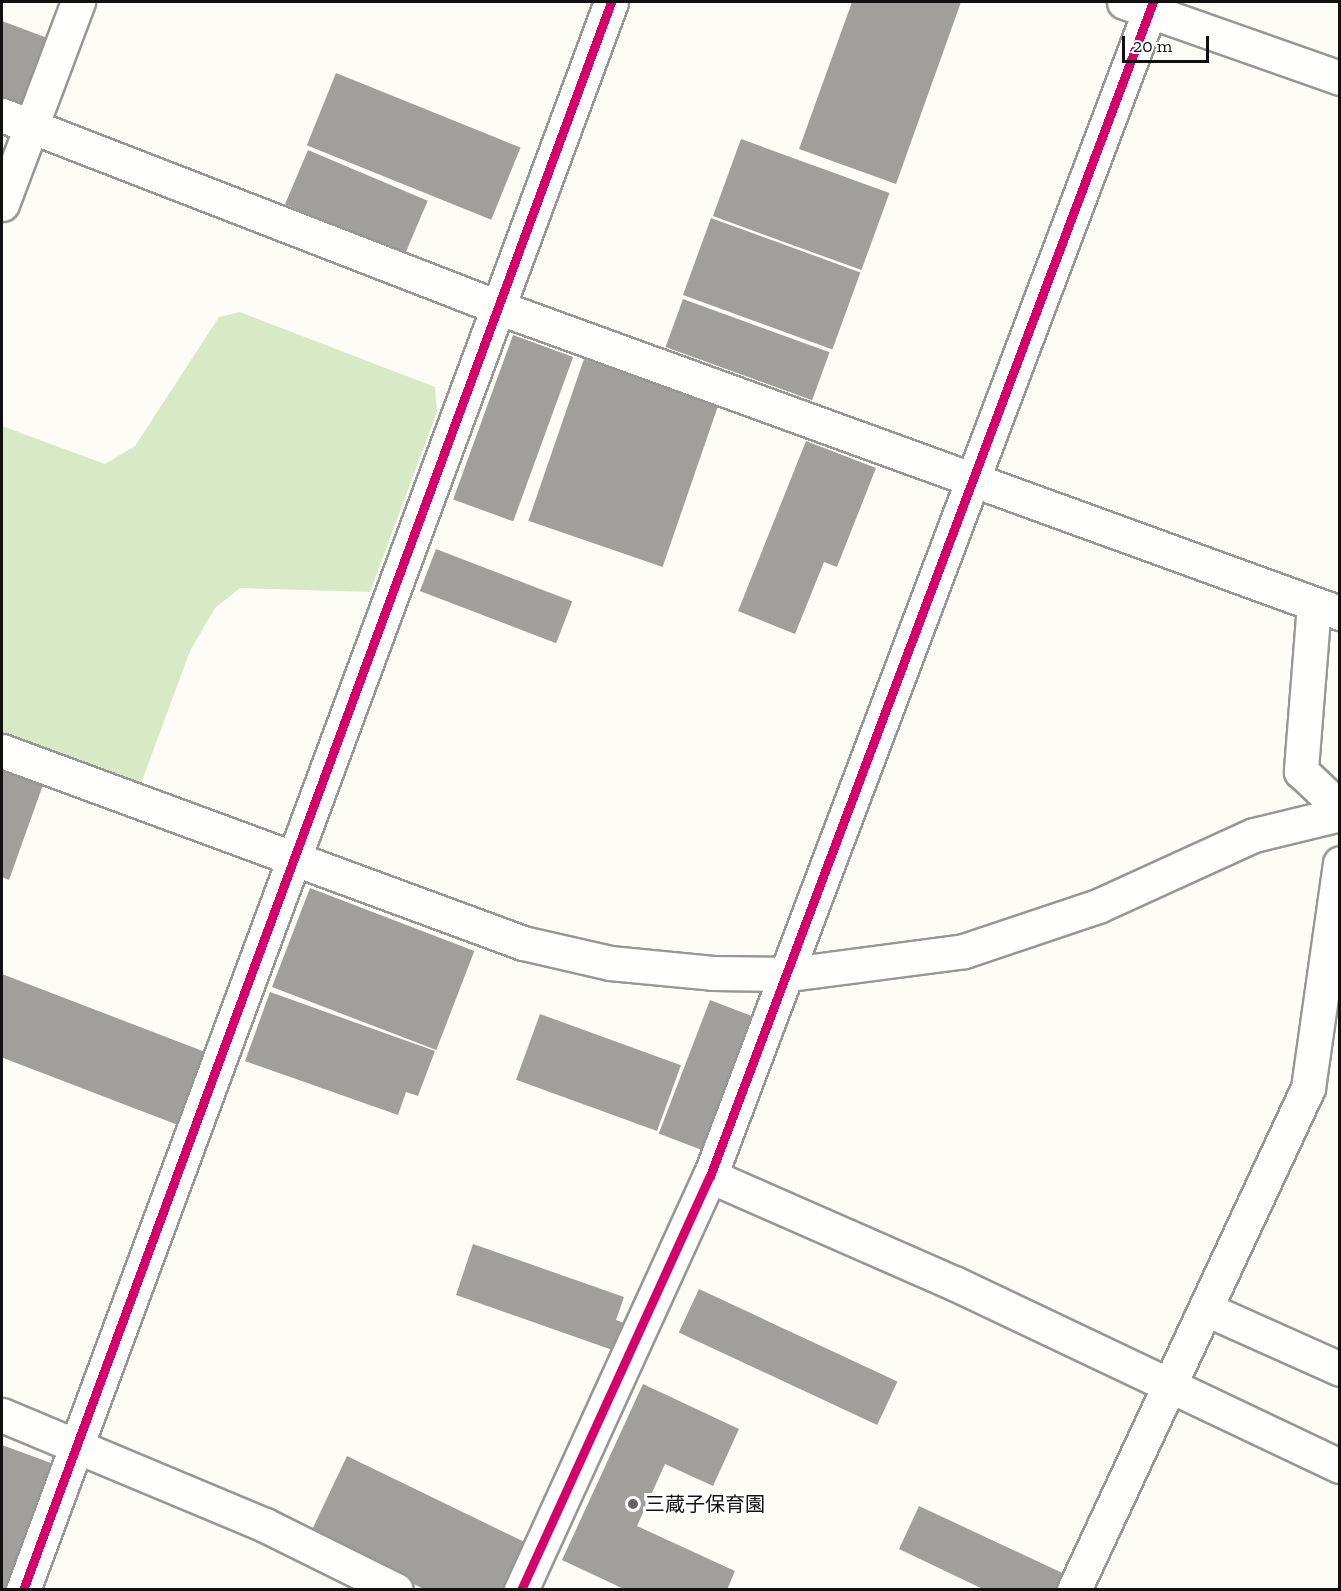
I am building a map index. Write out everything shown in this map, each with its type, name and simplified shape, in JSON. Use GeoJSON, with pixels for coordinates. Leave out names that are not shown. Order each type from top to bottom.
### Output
{"type":"FeatureCollection","features":[{"type":"Feature","properties":{"kind":"street"},"geometry":{"type":"LineString","coordinates":[[2,204],[78,2]]}},
{"type":"Feature","properties":{"kind":"street"},"geometry":{"type":"LineString","coordinates":[[23,1590],[500,308],[611,2]]}},
{"type":"Feature","properties":{"kind":"street"},"geometry":{"type":"LineString","coordinates":[[521,1590],[710,1176],[790,974],[1142,5],[1340,78]]}},
{"type":"Feature","properties":{"kind":"street"},"geometry":{"type":"LineString","coordinates":[[2,115],[500,308],[1327,608],[1300,771],[1340,808]]}},
{"type":"Feature","properties":{"kind":"street"},"geometry":{"type":"LineString","coordinates":[[2,751],[296,856],[522,943],[610,963],[790,974],[964,951],[1098,906],[1254,835],[1340,814]]}},
{"type":"Feature","properties":{"kind":"street"},"geometry":{"type":"LineString","coordinates":[[1074,1590],[1171,1387],[1308,1088],[1340,863]]}},
{"type":"Feature","properties":{"kind":"street"},"geometry":{"type":"LineString","coordinates":[[710,1176],[1340,1466]]}},
{"type":"Feature","properties":{"kind":"street"},"geometry":{"type":"LineString","coordinates":[[1206,1309],[1340,1369]]}},
{"type":"Feature","properties":{"kind":"street"},"geometry":{"type":"LineString","coordinates":[[2,1415],[265,1525],[396,1590]]}},
{"type":"Feature","properties":{"kind":"green space"},"geometry":{"type":"Polygon","coordinates":[[[240,312],[435,387],[437,412],[370,592],[240,588],[215,608],[190,651],[139,789],[2,741],[2,426],[105,464],[135,446],[219,317],[240,312]]]}},
{"type":"Feature","properties":{"kind":"building"},"geometry":{"type":"Polygon","coordinates":[[[852,2],[961,2],[896,184],[799,149],[852,2]]]}},
{"type":"Feature","properties":{"kind":"building"},"geometry":{"type":"Polygon","coordinates":[[[2,21],[50,39],[23,110],[2,102],[2,21]]]}},
{"type":"Feature","properties":{"kind":"building"},"geometry":{"type":"Polygon","coordinates":[[[336,73],[521,148],[491,220],[307,145],[336,73]]]}},
{"type":"Feature","properties":{"kind":"building"},"geometry":{"type":"Polygon","coordinates":[[[741,139],[889,193],[861,270],[713,216],[741,139]]]}},
{"type":"Feature","properties":{"kind":"building"},"geometry":{"type":"Polygon","coordinates":[[[308,150],[428,201],[405,255],[285,204],[308,150]]]}},
{"type":"Feature","properties":{"kind":"building"},"geometry":{"type":"Polygon","coordinates":[[[711,218],[860,272],[832,349],[683,295],[711,218]]]}},
{"type":"Feature","properties":{"kind":"building"},"geometry":{"type":"Polygon","coordinates":[[[683,299],[830,352],[812,400],[666,347],[683,299]]]}},
{"type":"Feature","properties":{"kind":"building"},"geometry":{"type":"Polygon","coordinates":[[[513,335],[573,357],[513,521],[453,499],[513,335]]]}},
{"type":"Feature","properties":{"kind":"building"},"geometry":{"type":"Polygon","coordinates":[[[584,359],[718,405],[663,567],[528,521],[584,359]]]}},
{"type":"Feature","properties":{"kind":"building"},"geometry":{"type":"Polygon","coordinates":[[[806,441],[876,468],[837,567],[824,562],[795,634],[738,611],[806,441]]]}},
{"type":"Feature","properties":{"kind":"building"},"geometry":{"type":"Polygon","coordinates":[[[436,549],[572,601],[556,643],[420,591],[436,549]]]}},
{"type":"Feature","properties":{"kind":"building"},"geometry":{"type":"Polygon","coordinates":[[[2,767],[44,782],[9,880],[2,877],[2,767]]]}},
{"type":"Feature","properties":{"kind":"building"},"geometry":{"type":"Polygon","coordinates":[[[310,888],[474,951],[436,1050],[272,987],[310,888]]]}},
{"type":"Feature","properties":{"kind":"building"},"geometry":{"type":"Polygon","coordinates":[[[2,974],[205,1052],[177,1125],[2,1058],[2,974]]]}},
{"type":"Feature","properties":{"kind":"building"},"geometry":{"type":"Polygon","coordinates":[[[270,992],[435,1051],[418,1096],[406,1092],[398,1115],[245,1061],[270,992]]]}},
{"type":"Feature","properties":{"kind":"building"},"geometry":{"type":"Polygon","coordinates":[[[710,1000],[764,1021],[713,1154],[659,1134],[710,1000]]]}},
{"type":"Feature","properties":{"kind":"building"},"geometry":{"type":"Polygon","coordinates":[[[540,1014],[681,1065],[657,1131],[516,1080],[540,1014]]]}},
{"type":"Feature","properties":{"kind":"building"},"geometry":{"type":"Polygon","coordinates":[[[473,1244],[624,1297],[616,1320],[630,1325],[621,1353],[456,1295],[473,1244]]]}},
{"type":"Feature","properties":{"kind":"building"},"geometry":{"type":"Polygon","coordinates":[[[699,1289],[897,1382],[877,1425],[679,1333],[699,1289]]]}},
{"type":"Feature","properties":{"kind":"building"},"geometry":{"type":"Polygon","coordinates":[[[643,1384],[739,1429],[713,1486],[665,1464],[637,1526],[735,1571],[727,1590],[626,1590],[562,1560],[643,1384]]]}},
{"type":"Feature","properties":{"kind":"building"},"geometry":{"type":"Polygon","coordinates":[[[2,1445],[51,1463],[5,1590],[2,1590],[2,1445]]]}},
{"type":"Feature","properties":{"kind":"building"},"geometry":{"type":"Polygon","coordinates":[[[347,1456],[537,1548],[517,1590],[426,1590],[310,1534],[347,1456]]]}},
{"type":"Feature","properties":{"kind":"building"},"geometry":{"type":"Polygon","coordinates":[[[919,1506],[1071,1577],[1065,1590],[985,1590],[899,1549],[919,1506]]]}},
{"type":"Feature","properties":{"kind":"cycle path"},"geometry":{"type":"LineString","coordinates":[[23,1590],[611,2]]}},
{"type":"Feature","properties":{"kind":"cycle path"},"geometry":{"type":"LineString","coordinates":[[521,1590],[710,1176],[1153,2]]}},
{"type":"Feature","properties":{"kind":"place","name":"三蔵子保育園"},"geometry":{"type":"Point","coordinates":[633,1504]}}]}
